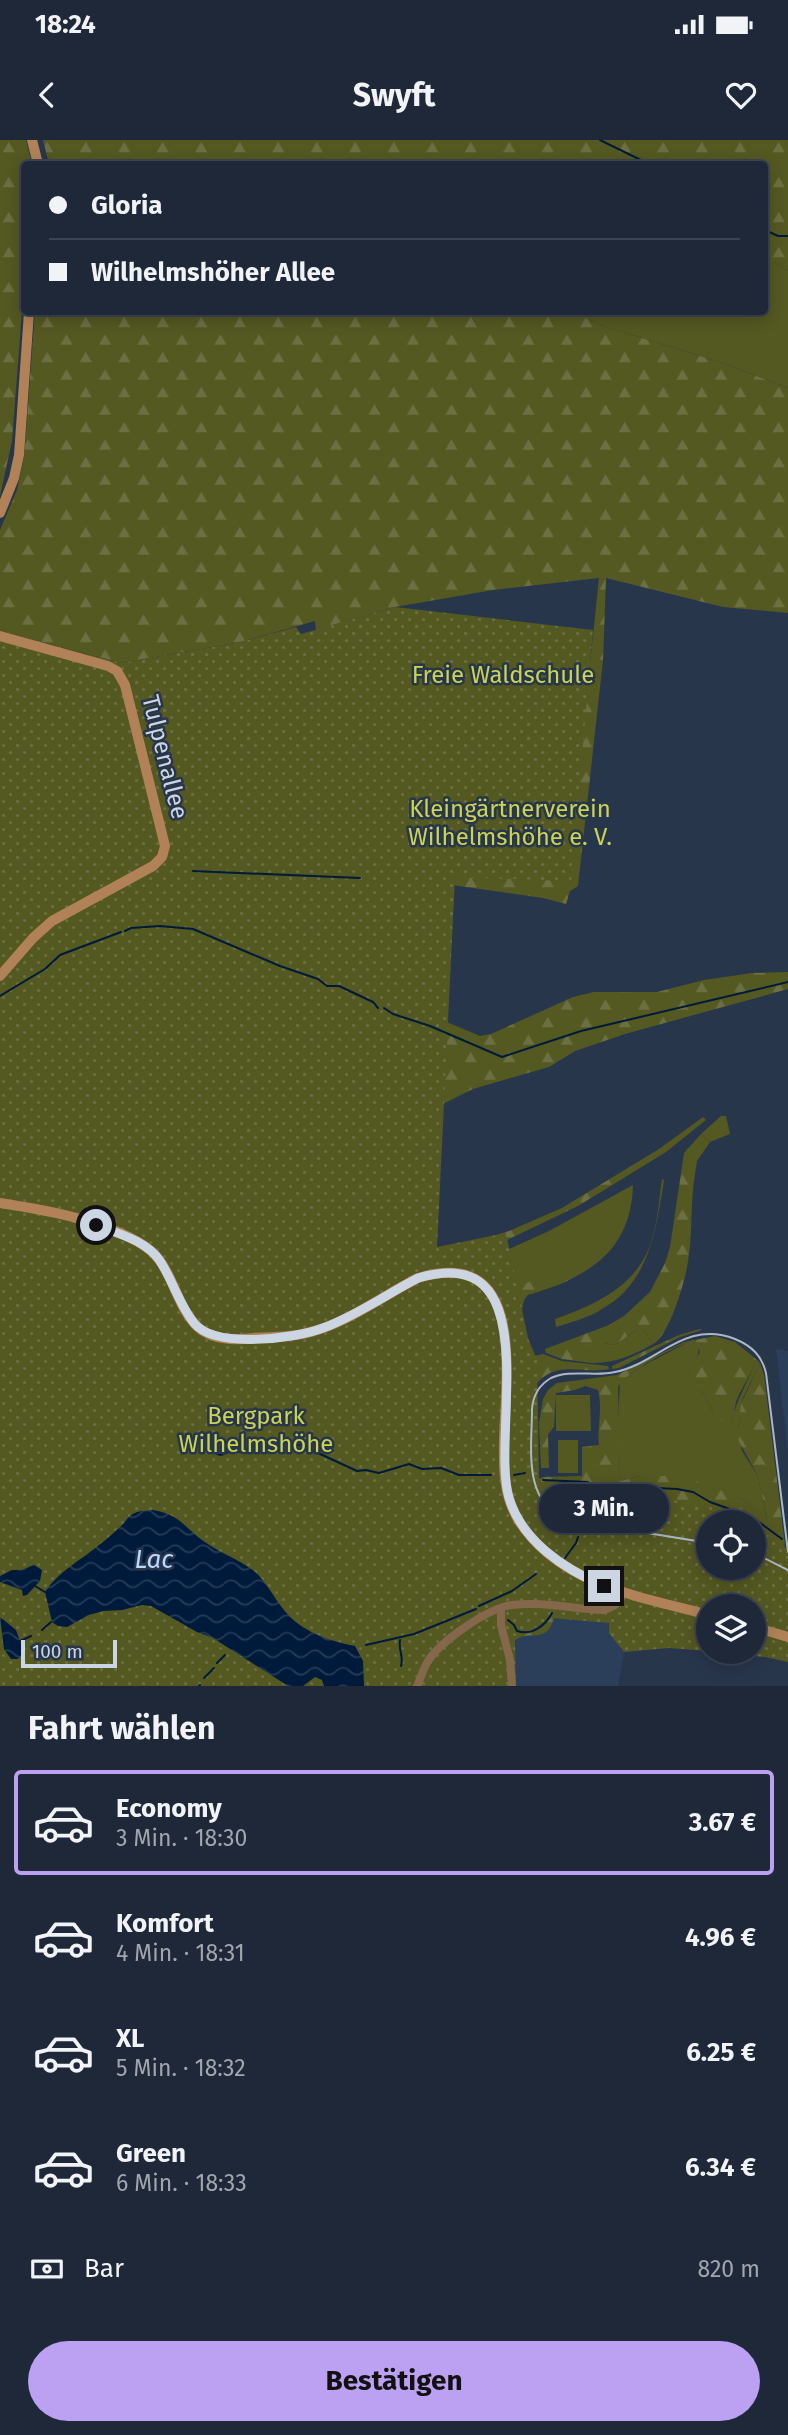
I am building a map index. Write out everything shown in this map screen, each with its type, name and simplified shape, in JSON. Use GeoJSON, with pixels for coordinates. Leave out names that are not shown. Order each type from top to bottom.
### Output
{"type":"FeatureCollection","features":[{"type":"Feature","properties":{"kind":"main road"},"geometry":{"type":"LineString","coordinates":[[33,140],[37,161]]}},
{"type":"Feature","properties":{"kind":"main road"},"geometry":{"type":"LineString","coordinates":[[0,513],[14,478],[19,455],[29,315]]}},
{"type":"Feature","properties":{"kind":"main road","name":"Tulpenallee"},"geometry":{"type":"LineString","coordinates":[[0,636],[97,662],[117,671],[125,685],[165,846],[162,857],[153,866],[52,921],[33,938],[0,976]]}},
{"type":"Feature","properties":{"kind":"main road"},"geometry":{"type":"LineString","coordinates":[[0,1203],[74,1217],[142,1245],[160,1260],[194,1323],[206,1333],[223,1338],[250,1339],[314,1331],[430,1274],[461,1275],[480,1283],[496,1300],[504,1326],[507,1358],[504,1462],[508,1497],[513,1510],[533,1538],[562,1564],[590,1580],[696,1611]]}},
{"type":"Feature","properties":{"kind":"main road"},"geometry":{"type":"LineString","coordinates":[[766,1631],[788,1637]]}},
{"type":"Feature","properties":{"kind":"street"},"geometry":{"type":"LineString","coordinates":[[417,1686],[433,1655],[487,1612],[530,1604],[603,1610],[612,1608],[621,1601],[624,1592]]}},
{"type":"Feature","properties":{"kind":"street"},"geometry":{"type":"LineString","coordinates":[[501,1608],[500,1625],[510,1660],[512,1686]]}},
{"type":"Feature","properties":{"kind":"shaded area"},"geometry":{"type":"Polygon","coordinates":[[[776,1349],[788,1351],[788,1451],[776,1349]]]}},
{"type":"Feature","properties":{"kind":"shaded area"},"geometry":{"type":"Polygon","coordinates":[[[551,1618],[609,1622],[610,1633],[624,1652],[618,1686],[516,1686],[515,1640],[551,1618]]]}},
{"type":"Feature","properties":{"kind":"green space"},"geometry":{"type":"Polygon","coordinates":[[[0,140],[26,140],[31,161],[21,161],[22,315],[12,441],[0,496],[0,140]]]}},
{"type":"Feature","properties":{"kind":"green space"},"geometry":{"type":"Polygon","coordinates":[[[43,140],[788,140],[788,271],[774,262],[768,262],[768,161],[48,161],[43,140]]]}},
{"type":"Feature","properties":{"kind":"green space"},"geometry":{"type":"Polygon","coordinates":[[[768,262],[774,262],[788,271],[788,388],[720,362],[603,326],[580,315],[768,315],[768,262]]]}},
{"type":"Feature","properties":{"kind":"green space"},"geometry":{"type":"Polygon","coordinates":[[[35,315],[580,315],[603,326],[720,362],[788,388],[788,613],[723,607],[606,578],[603,660],[578,886],[570,891],[566,904],[543,898],[452,885],[452,875],[579,770],[599,578],[493,590],[395,607],[316,630],[315,621],[241,642],[121,663],[0,631],[0,530],[17,490],[24,457],[35,315]]]}},
{"type":"Feature","properties":{"kind":"green space","name":"Bergpark Wilhelmshöhe"},"geometry":{"type":"Polygon","coordinates":[[[395,607],[593,630],[571,881],[455,877],[437,1247],[506,1233],[528,1338],[537,1360],[539,1478],[720,1510],[696,1510],[696,1580],[766,1580],[766,1531],[782,1542],[788,1551],[788,1662],[766,1657],[766,1594],[696,1594],[696,1650],[669,1648],[624,1652],[609,1633],[609,1623],[551,1618],[515,1640],[516,1686],[0,1686],[0,631],[121,663],[241,642],[296,627],[301,634],[395,607]]]}},
{"type":"Feature","properties":{"kind":"green space"},"geometry":{"type":"Polygon","coordinates":[[[788,972],[788,989],[625,1034],[575,1051],[549,1067],[473,1089],[441,1105],[437,1018],[480,1036],[491,1034],[573,997],[594,992],[657,992],[704,980],[752,973],[788,972]]]}},
{"type":"Feature","properties":{"kind":"green space"},"geometry":{"type":"Polygon","coordinates":[[[721,1116],[726,1116],[730,1134],[710,1142],[701,1134],[721,1116]]]}},
{"type":"Feature","properties":{"kind":"green space"},"geometry":{"type":"Polygon","coordinates":[[[703,1117],[706,1120],[666,1152],[659,1149],[703,1117]]]}},
{"type":"Feature","properties":{"kind":"green space"},"geometry":{"type":"Polygon","coordinates":[[[701,1134],[710,1142],[697,1161],[687,1269],[676,1307],[665,1331],[653,1344],[643,1329],[638,1329],[615,1345],[605,1343],[597,1354],[590,1350],[588,1352],[591,1363],[562,1359],[546,1353],[545,1349],[609,1325],[624,1316],[650,1292],[670,1247],[684,1153],[701,1134]]]}},
{"type":"Feature","properties":{"kind":"green space"},"geometry":{"type":"Polygon","coordinates":[[[659,1149],[666,1152],[578,1206],[503,1242],[467,1244],[509,1231],[562,1208],[659,1149]]]}},
{"type":"Feature","properties":{"kind":"green space"},"geometry":{"type":"Polygon","coordinates":[[[662,1179],[664,1180],[654,1235],[641,1269],[631,1284],[618,1298],[597,1312],[556,1327],[555,1319],[601,1299],[627,1281],[637,1269],[646,1255],[654,1232],[662,1179]]]}},
{"type":"Feature","properties":{"kind":"green space"},"geometry":{"type":"Polygon","coordinates":[[[633,1185],[624,1228],[602,1259],[569,1280],[528,1295],[522,1310],[507,1250],[549,1231],[633,1185]]]}},
{"type":"Feature","properties":{"kind":"green space"},"geometry":{"type":"Polygon","coordinates":[[[576,1265],[582,1269],[563,1283],[545,1289],[521,1291],[517,1295],[514,1289],[531,1281],[536,1275],[547,1279],[576,1265]]]}},
{"type":"Feature","properties":{"kind":"green space"},"geometry":{"type":"Polygon","coordinates":[[[638,1329],[643,1329],[653,1344],[623,1358],[591,1363],[587,1352],[605,1343],[615,1345],[638,1329]]]}},
{"type":"Feature","properties":{"kind":"green space"},"geometry":{"type":"Polygon","coordinates":[[[702,1330],[680,1337],[612,1369],[612,1366],[679,1335],[702,1330]]]}},
{"type":"Feature","properties":{"kind":"green space"},"geometry":{"type":"Polygon","coordinates":[[[715,1336],[735,1342],[756,1359],[736,1402],[731,1421],[729,1424],[715,1418],[705,1395],[688,1385],[687,1374],[700,1352],[695,1340],[665,1353],[640,1367],[618,1388],[620,1481],[640,1476],[682,1476],[741,1498],[756,1510],[696,1510],[696,1514],[540,1481],[542,1477],[582,1476],[582,1447],[599,1445],[598,1390],[585,1386],[556,1393],[554,1427],[548,1434],[549,1468],[541,1468],[539,1423],[543,1399],[548,1390],[557,1383],[617,1375],[684,1342],[715,1336]]]}},
{"type":"Feature","properties":{"kind":"green space"},"geometry":{"type":"Polygon","coordinates":[[[695,1340],[699,1349],[687,1374],[698,1391],[705,1395],[715,1418],[732,1420],[756,1359],[760,1363],[743,1398],[738,1428],[742,1451],[758,1476],[765,1510],[755,1510],[741,1498],[640,1476],[620,1481],[620,1382],[639,1368],[695,1340]]]}},
{"type":"Feature","properties":{"kind":"green space"},"geometry":{"type":"Polygon","coordinates":[[[543,1354],[562,1361],[608,1366],[609,1369],[560,1370],[542,1378],[534,1387],[526,1358],[543,1354]]]}},
{"type":"Feature","properties":{"kind":"green space"},"geometry":{"type":"Polygon","coordinates":[[[760,1363],[764,1375],[785,1545],[766,1533],[766,1510],[758,1476],[737,1438],[741,1404],[760,1363]]]}},
{"type":"Feature","properties":{"kind":"green space"},"geometry":{"type":"Polygon","coordinates":[[[556,1395],[590,1395],[591,1431],[556,1431],[556,1395]]]}},
{"type":"Feature","properties":{"kind":"green space"},"geometry":{"type":"Polygon","coordinates":[[[558,1440],[578,1440],[578,1473],[558,1473],[558,1440]]]}},
{"type":"Feature","properties":{"kind":"green space"},"geometry":{"type":"Polygon","coordinates":[[[555,1614],[548,1630],[539,1635],[515,1640],[514,1650],[511,1631],[534,1628],[555,1614]]]}},
{"type":"Feature","properties":{"kind":"water","name":"Lac"},"geometry":{"type":"Polygon","coordinates":[[[153,1510],[180,1521],[208,1544],[254,1571],[298,1624],[325,1638],[355,1646],[363,1661],[364,1686],[324,1686],[322,1680],[315,1677],[303,1686],[288,1686],[213,1638],[151,1606],[103,1611],[67,1627],[52,1622],[45,1592],[51,1585],[63,1572],[107,1539],[131,1515],[139,1511],[153,1510]]]}},
{"type":"Feature","properties":{"kind":"water"},"geometry":{"type":"Polygon","coordinates":[[[34,1565],[42,1570],[40,1581],[27,1595],[23,1596],[22,1590],[0,1582],[0,1576],[12,1570],[34,1565]]]}},
{"type":"Feature","properties":{"kind":"water"},"geometry":{"type":"Polygon","coordinates":[[[0,1617],[16,1630],[24,1652],[18,1659],[11,1659],[4,1649],[0,1617]]]}},
{"type":"Feature","properties":{"kind":"waterway"},"geometry":{"type":"LineString","coordinates":[[600,140],[643,161]]}},
{"type":"Feature","properties":{"kind":"waterway"},"geometry":{"type":"LineString","coordinates":[[768,231],[778,236],[788,236]]}},
{"type":"Feature","properties":{"kind":"waterway"},"geometry":{"type":"LineString","coordinates":[[193,871],[360,878]]}},
{"type":"Feature","properties":{"kind":"waterway"},"geometry":{"type":"LineString","coordinates":[[125,931],[131,928],[160,926],[193,929],[318,979],[327,986],[339,986],[373,1002],[378,1008]]}},
{"type":"Feature","properties":{"kind":"waterway"},"geometry":{"type":"LineString","coordinates":[[0,996],[45,969],[60,955],[121,932]]}},
{"type":"Feature","properties":{"kind":"waterway"},"geometry":{"type":"LineString","coordinates":[[384,1008],[502,1057],[581,1031],[788,982]]}},
{"type":"Feature","properties":{"kind":"waterway"},"geometry":{"type":"LineString","coordinates":[[237,1451],[244,1453],[248,1449],[266,1448],[280,1442],[299,1445],[357,1471],[379,1473],[409,1464],[422,1469],[441,1468],[459,1475],[491,1475]]}},
{"type":"Feature","properties":{"kind":"waterway"},"geometry":{"type":"LineString","coordinates":[[217,1454],[228,1452]]}},
{"type":"Feature","properties":{"kind":"waterway"},"geometry":{"type":"LineString","coordinates":[[514,1475],[525,1473]]}},
{"type":"Feature","properties":{"kind":"waterway"},"geometry":{"type":"LineString","coordinates":[[543,1480],[587,1482],[609,1492]]}},
{"type":"Feature","properties":{"kind":"waterway"},"geometry":{"type":"LineString","coordinates":[[584,1521],[610,1493],[638,1487],[677,1489],[693,1492],[710,1502],[752,1517],[782,1539]]}},
{"type":"Feature","properties":{"kind":"waterway"},"geometry":{"type":"LineString","coordinates":[[581,1532],[583,1525]]}},
{"type":"Feature","properties":{"kind":"waterway"},"geometry":{"type":"LineString","coordinates":[[565,1558],[578,1537]]}},
{"type":"Feature","properties":{"kind":"waterway"},"geometry":{"type":"LineString","coordinates":[[479,1606],[512,1591],[536,1574]]}},
{"type":"Feature","properties":{"kind":"waterway"},"geometry":{"type":"LineString","coordinates":[[35,1586],[45,1592]]}},
{"type":"Feature","properties":{"kind":"waterway"},"geometry":{"type":"LineString","coordinates":[[366,1645],[414,1634],[476,1609]]}},
{"type":"Feature","properties":{"kind":"waterway"},"geometry":{"type":"LineString","coordinates":[[508,1620],[517,1631],[528,1632],[542,1626],[552,1613]]}},
{"type":"Feature","properties":{"kind":"waterway"},"geometry":{"type":"LineString","coordinates":[[42,1630],[51,1622]]}},
{"type":"Feature","properties":{"kind":"waterway"},"geometry":{"type":"LineString","coordinates":[[18,1642],[31,1636]]}},
{"type":"Feature","properties":{"kind":"waterway"},"geometry":{"type":"LineString","coordinates":[[400,1640],[401,1666]]}},
{"type":"Feature","properties":{"kind":"waterway"},"geometry":{"type":"LineString","coordinates":[[217,1663],[225,1655]]}},
{"type":"Feature","properties":{"kind":"waterway"},"geometry":{"type":"LineString","coordinates":[[204,1678],[214,1668]]}},
{"type":"Feature","properties":{"kind":"tram line"},"geometry":{"type":"LineString","coordinates":[[696,1541],[567,1520],[553,1512],[536,1488],[531,1457],[533,1404],[535,1395],[543,1384],[558,1375],[615,1372],[644,1361],[672,1345],[701,1335],[717,1334],[746,1345],[759,1357],[766,1373],[788,1552]]}},
{"type":"Feature","properties":{"kind":"tram line"},"geometry":{"type":"LineString","coordinates":[[766,1559],[788,1570]]}},
{"type":"Feature","properties":{"kind":"route"},"geometry":{"type":"LineString","coordinates":[[96,1225],[135,1241],[155,1255],[194,1323],[206,1333],[223,1338],[250,1339],[294,1335],[325,1328],[430,1274],[461,1275],[480,1283],[489,1290],[499,1306],[506,1338],[504,1474],[513,1510],[527,1532],[552,1557],[570,1570],[604,1586]]}},
{"type":"Feature","properties":{"kind":"park label","name":"Freie Waldschule"},"geometry":{"type":"Point","coordinates":[503,675]}},
{"type":"Feature","properties":{"kind":"park label","name":"Kleingärtnerverein Wilhelmshöhe e. V."},"geometry":{"type":"Point","coordinates":[510,823]}}]}
